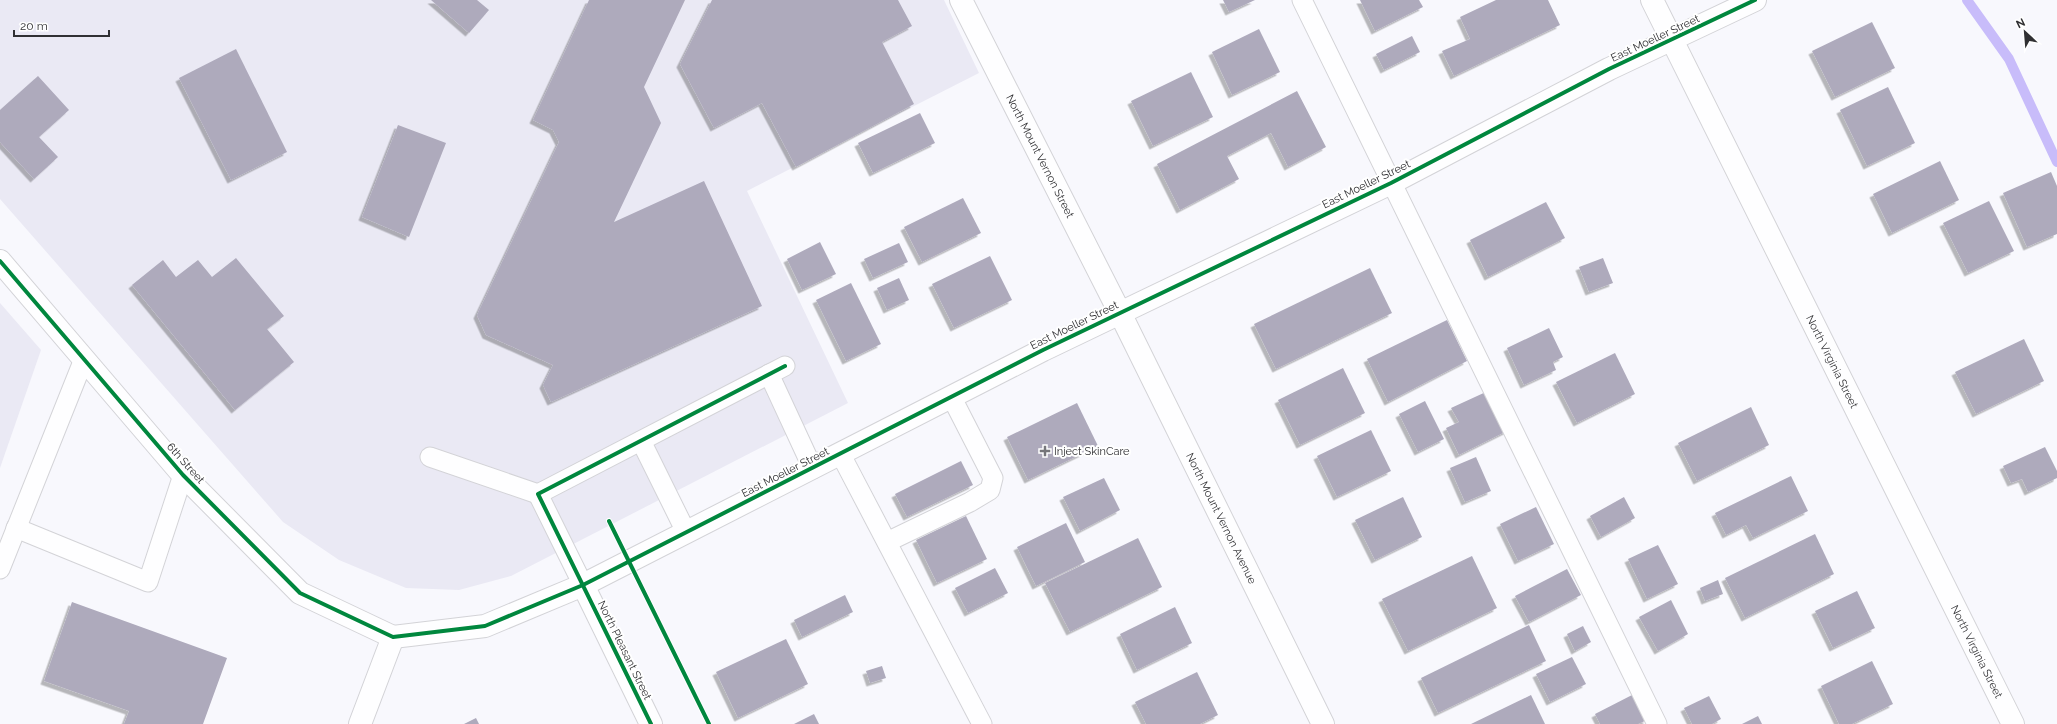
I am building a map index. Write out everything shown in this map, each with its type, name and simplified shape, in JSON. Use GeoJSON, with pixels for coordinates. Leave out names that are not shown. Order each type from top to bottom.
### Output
{"type":"FeatureCollection","features":[{"type":"Feature","properties":{"kind":"street","name":"North Mount Vernon Street"},"geometry":{"type":"LineString","coordinates":[[961,0],[1120,313]]}},
{"type":"Feature","properties":{"kind":"street","name":"North Virginia Street"},"geometry":{"type":"LineString","coordinates":[[1652,0],[2013,724]]}},
{"type":"Feature","properties":{"kind":"street","name":"East Moeller Street"},"geometry":{"type":"LineString","coordinates":[[393,637],[485,626],[583,585],[1120,313],[1391,183],[1609,69],[1755,0]]}},
{"type":"Feature","properties":{"kind":"street","name":"6th Street"},"geometry":{"type":"LineString","coordinates":[[0,261],[183,475],[300,593],[393,637]]}},
{"type":"Feature","properties":{"kind":"street","name":"North Mount Vernon Avenue"},"geometry":{"type":"LineString","coordinates":[[1120,313],[1323,724]]}},
{"type":"Feature","properties":{"kind":"street","name":"North Pleasant Street"},"geometry":{"type":"LineString","coordinates":[[583,585],[651,724]]}},
{"type":"Feature","properties":{"kind":"street"},"geometry":{"type":"LineString","coordinates":[[360,724],[393,637]]}},
{"type":"Feature","properties":{"kind":"lane"},"geometry":{"type":"LineString","coordinates":[[1302,0],[1657,724]]}},
{"type":"Feature","properties":{"kind":"lane"},"geometry":{"type":"LineString","coordinates":[[0,569],[84,359]]}},
{"type":"Feature","properties":{"kind":"lane"},"geometry":{"type":"LineString","coordinates":[[538,494],[785,366]]}},
{"type":"Feature","properties":{"kind":"lane"},"geometry":{"type":"LineString","coordinates":[[768,374],[813,469]]}},
{"type":"Feature","properties":{"kind":"lane"},"geometry":{"type":"LineString","coordinates":[[887,542],[970,502],[990,490],[993,478],[952,398]]}},
{"type":"Feature","properties":{"kind":"lane"},"geometry":{"type":"LineString","coordinates":[[641,441],[686,532]]}},
{"type":"Feature","properties":{"kind":"lane"},"geometry":{"type":"LineString","coordinates":[[841,455],[982,724]]}},
{"type":"Feature","properties":{"kind":"lane"},"geometry":{"type":"LineString","coordinates":[[430,457],[538,494],[583,585]]}},
{"type":"Feature","properties":{"kind":"lane"},"geometry":{"type":"LineString","coordinates":[[16,528],[148,582],[183,475]]}},
{"type":"Feature","properties":{"kind":"shaded area"},"geometry":{"type":"Polygon","coordinates":[[[0,0],[944,0],[979,73],[747,191],[848,403],[511,576],[459,590],[406,588],[339,560],[283,522],[0,199],[0,0]]]}},
{"type":"Feature","properties":{"kind":"shaded area"},"geometry":{"type":"Polygon","coordinates":[[[0,303],[41,350],[0,468],[0,303]]]}},
{"type":"Feature","properties":{"kind":"building"},"geometry":{"type":"Polygon","coordinates":[[[431,0],[477,0],[489,10],[469,33],[431,0]]]}},
{"type":"Feature","properties":{"kind":"building"},"geometry":{"type":"Polygon","coordinates":[[[589,0],[685,0],[644,87],[661,123],[614,222],[704,181],[762,306],[551,402],[543,385],[553,365],[486,335],[477,315],[559,142],[553,130],[533,120],[589,0]]]}},
{"type":"Feature","properties":{"kind":"building"},"geometry":{"type":"Polygon","coordinates":[[[712,0],[898,0],[912,26],[882,42],[914,104],[796,167],[762,103],[714,128],[680,64],[712,0]]]}},
{"type":"Feature","properties":{"kind":"building"},"geometry":{"type":"Polygon","coordinates":[[[1223,0],[1255,0],[1229,12],[1223,0]]]}},
{"type":"Feature","properties":{"kind":"building"},"geometry":{"type":"Polygon","coordinates":[[[1360,0],[1419,0],[1423,7],[1375,31],[1360,0]]]}},
{"type":"Feature","properties":{"kind":"building"},"geometry":{"type":"Polygon","coordinates":[[[1496,0],[1548,0],[1560,25],[1454,76],[1442,51],[1470,39],[1460,17],[1496,0]]]}},
{"type":"Feature","properties":{"kind":"building"},"geometry":{"type":"Polygon","coordinates":[[[1872,22],[1895,68],[1835,97],[1812,51],[1872,22]]]}},
{"type":"Feature","properties":{"kind":"building"},"geometry":{"type":"Polygon","coordinates":[[[1259,29],[1280,72],[1232,95],[1212,52],[1259,29]]]}},
{"type":"Feature","properties":{"kind":"building"},"geometry":{"type":"Polygon","coordinates":[[[1412,36],[1420,52],[1384,70],[1376,54],[1412,36]]]}},
{"type":"Feature","properties":{"kind":"building"},"geometry":{"type":"Polygon","coordinates":[[[236,49],[287,152],[231,180],[179,78],[236,49]]]}},
{"type":"Feature","properties":{"kind":"building"},"geometry":{"type":"Polygon","coordinates":[[[1191,72],[1213,117],[1153,146],[1131,101],[1191,72]]]}},
{"type":"Feature","properties":{"kind":"building"},"geometry":{"type":"Polygon","coordinates":[[[38,76],[69,110],[39,137],[58,157],[34,179],[0,142],[0,110],[38,76]]]}},
{"type":"Feature","properties":{"kind":"building"},"geometry":{"type":"Polygon","coordinates":[[[1888,87],[1915,143],[1867,166],[1840,110],[1888,87]]]}},
{"type":"Feature","properties":{"kind":"building"},"geometry":{"type":"Polygon","coordinates":[[[1297,91],[1326,147],[1288,167],[1271,133],[1227,156],[1239,179],[1180,210],[1157,164],[1297,91]]]}},
{"type":"Feature","properties":{"kind":"building"},"geometry":{"type":"Polygon","coordinates":[[[920,113],[935,143],[873,173],[858,143],[920,113]]]}},
{"type":"Feature","properties":{"kind":"building"},"geometry":{"type":"Polygon","coordinates":[[[398,125],[446,143],[409,237],[362,217],[398,125]]]}},
{"type":"Feature","properties":{"kind":"building"},"geometry":{"type":"Polygon","coordinates":[[[1940,161],[1959,200],[1892,233],[1873,194],[1940,161]]]}},
{"type":"Feature","properties":{"kind":"building"},"geometry":{"type":"Polygon","coordinates":[[[2051,172],[2057,186],[2057,234],[2027,247],[2003,193],[2051,172]]]}},
{"type":"Feature","properties":{"kind":"building"},"geometry":{"type":"Polygon","coordinates":[[[963,198],[981,233],[922,262],[904,227],[963,198]]]}},
{"type":"Feature","properties":{"kind":"building"},"geometry":{"type":"Polygon","coordinates":[[[1989,201],[2014,251],[1968,273],[1943,223],[1989,201]]]}},
{"type":"Feature","properties":{"kind":"building"},"geometry":{"type":"Polygon","coordinates":[[[1546,202],[1565,238],[1488,277],[1470,240],[1546,202]]]}},
{"type":"Feature","properties":{"kind":"building"},"geometry":{"type":"Polygon","coordinates":[[[820,242],[836,274],[802,290],[787,259],[820,242]]]}},
{"type":"Feature","properties":{"kind":"building"},"geometry":{"type":"Polygon","coordinates":[[[899,243],[908,262],[873,278],[864,259],[899,243]]]}},
{"type":"Feature","properties":{"kind":"building"},"geometry":{"type":"Polygon","coordinates":[[[990,256],[1012,300],[954,328],[932,284],[990,256]]]}},
{"type":"Feature","properties":{"kind":"building"},"geometry":{"type":"Polygon","coordinates":[[[236,258],[284,316],[267,329],[294,362],[235,410],[132,285],[163,260],[176,277],[198,260],[212,277],[236,258]]]}},
{"type":"Feature","properties":{"kind":"building"},"geometry":{"type":"Polygon","coordinates":[[[1603,258],[1613,283],[1589,292],[1579,267],[1603,258]]]}},
{"type":"Feature","properties":{"kind":"building"},"geometry":{"type":"Polygon","coordinates":[[[1370,268],[1392,313],[1276,369],[1254,324],[1370,268]]]}},
{"type":"Feature","properties":{"kind":"building"},"geometry":{"type":"Polygon","coordinates":[[[899,278],[909,300],[887,310],[877,288],[899,278]]]}},
{"type":"Feature","properties":{"kind":"building"},"geometry":{"type":"Polygon","coordinates":[[[851,283],[881,344],[846,361],[816,300],[851,283]]]}},
{"type":"Feature","properties":{"kind":"building"},"geometry":{"type":"Polygon","coordinates":[[[1447,320],[1467,361],[1388,402],[1367,359],[1447,320]]]}},
{"type":"Feature","properties":{"kind":"building"},"geometry":{"type":"Polygon","coordinates":[[[1549,328],[1563,357],[1553,362],[1556,370],[1524,385],[1507,348],[1549,328]]]}},
{"type":"Feature","properties":{"kind":"building"},"geometry":{"type":"Polygon","coordinates":[[[2024,339],[2044,381],[1976,414],[1955,372],[2024,339]]]}},
{"type":"Feature","properties":{"kind":"building"},"geometry":{"type":"Polygon","coordinates":[[[1615,353],[1635,394],[1577,423],[1556,382],[1615,353]]]}},
{"type":"Feature","properties":{"kind":"building"},"geometry":{"type":"Polygon","coordinates":[[[1343,368],[1365,413],[1300,445],[1278,400],[1343,368]]]}},
{"type":"Feature","properties":{"kind":"building"},"geometry":{"type":"Polygon","coordinates":[[[1488,391],[1509,430],[1459,455],[1446,428],[1459,422],[1451,408],[1488,391]]]}},
{"type":"Feature","properties":{"kind":"building"},"geometry":{"type":"Polygon","coordinates":[[[1425,401],[1444,439],[1418,452],[1399,414],[1425,401]]]}},
{"type":"Feature","properties":{"kind":"building"},"geometry":{"type":"Polygon","coordinates":[[[1077,403],[1098,446],[1028,480],[1007,437],[1077,403]]]}},
{"type":"Feature","properties":{"kind":"building"},"geometry":{"type":"Polygon","coordinates":[[[1751,407],[1769,445],[1697,481],[1678,443],[1751,407]]]}},
{"type":"Feature","properties":{"kind":"building"},"geometry":{"type":"Polygon","coordinates":[[[1371,430],[1391,471],[1337,497],[1317,456],[1371,430]]]}},
{"type":"Feature","properties":{"kind":"building"},"geometry":{"type":"Polygon","coordinates":[[[2045,447],[2057,471],[2057,478],[2028,492],[2022,479],[2011,483],[2003,466],[2045,447]]]}},
{"type":"Feature","properties":{"kind":"building"},"geometry":{"type":"Polygon","coordinates":[[[1476,457],[1491,491],[1465,502],[1450,468],[1476,457]]]}},
{"type":"Feature","properties":{"kind":"building"},"geometry":{"type":"Polygon","coordinates":[[[961,461],[973,485],[907,517],[895,494],[961,461]]]}},
{"type":"Feature","properties":{"kind":"building"},"geometry":{"type":"Polygon","coordinates":[[[1791,476],[1808,511],[1753,538],[1746,525],[1726,535],[1715,513],[1791,476]]]}},
{"type":"Feature","properties":{"kind":"building"},"geometry":{"type":"Polygon","coordinates":[[[1104,478],[1120,510],[1080,531],[1063,497],[1104,478]]]}},
{"type":"Feature","properties":{"kind":"building"},"geometry":{"type":"Polygon","coordinates":[[[1403,497],[1422,537],[1375,560],[1355,520],[1403,497]]]}},
{"type":"Feature","properties":{"kind":"building"},"geometry":{"type":"Polygon","coordinates":[[[1624,497],[1635,518],[1601,537],[1590,516],[1624,497]]]}},
{"type":"Feature","properties":{"kind":"building"},"geometry":{"type":"Polygon","coordinates":[[[1536,507],[1554,544],[1518,561],[1500,524],[1536,507]]]}},
{"type":"Feature","properties":{"kind":"building"},"geometry":{"type":"Polygon","coordinates":[[[966,516],[987,559],[937,583],[916,540],[966,516]]]}},
{"type":"Feature","properties":{"kind":"building"},"geometry":{"type":"Polygon","coordinates":[[[1066,523],[1085,562],[1036,586],[1017,547],[1066,523]]]}},
{"type":"Feature","properties":{"kind":"building"},"geometry":{"type":"Polygon","coordinates":[[[1815,534],[1834,574],[1745,618],[1725,578],[1815,534]]]}},
{"type":"Feature","properties":{"kind":"building"},"geometry":{"type":"Polygon","coordinates":[[[1138,538],[1162,587],[1070,632],[1045,583],[1138,538]]]}},
{"type":"Feature","properties":{"kind":"building"},"geometry":{"type":"Polygon","coordinates":[[[1658,545],[1678,584],[1647,599],[1628,559],[1658,545]]]}},
{"type":"Feature","properties":{"kind":"building"},"geometry":{"type":"Polygon","coordinates":[[[1472,556],[1497,608],[1408,651],[1382,599],[1472,556]]]}},
{"type":"Feature","properties":{"kind":"building"},"geometry":{"type":"Polygon","coordinates":[[[995,568],[1008,593],[968,613],[955,588],[995,568]]]}},
{"type":"Feature","properties":{"kind":"building"},"geometry":{"type":"Polygon","coordinates":[[[1567,569],[1581,595],[1529,622],[1515,596],[1567,569]]]}},
{"type":"Feature","properties":{"kind":"building"},"geometry":{"type":"Polygon","coordinates":[[[1718,580],[1723,594],[1705,601],[1700,588],[1718,580]]]}},
{"type":"Feature","properties":{"kind":"building"},"geometry":{"type":"Polygon","coordinates":[[[1857,591],[1875,628],[1833,648],[1815,611],[1857,591]]]}},
{"type":"Feature","properties":{"kind":"building"},"geometry":{"type":"Polygon","coordinates":[[[845,595],[853,612],[802,637],[794,620],[845,595]]]}},
{"type":"Feature","properties":{"kind":"building"},"geometry":{"type":"Polygon","coordinates":[[[1671,600],[1688,634],[1658,651],[1639,617],[1671,600]]]}},
{"type":"Feature","properties":{"kind":"building"},"geometry":{"type":"Polygon","coordinates":[[[72,602],[227,658],[203,724],[124,724],[129,711],[44,681],[72,602]]]}},
{"type":"Feature","properties":{"kind":"building"},"geometry":{"type":"Polygon","coordinates":[[[1175,607],[1192,643],[1137,670],[1120,634],[1175,607]]]}},
{"type":"Feature","properties":{"kind":"building"},"geometry":{"type":"Polygon","coordinates":[[[1529,625],[1546,661],[1438,713],[1421,678],[1529,625]]]}},
{"type":"Feature","properties":{"kind":"building"},"geometry":{"type":"Polygon","coordinates":[[[1583,626],[1591,642],[1575,651],[1567,634],[1583,626]]]}},
{"type":"Feature","properties":{"kind":"building"},"geometry":{"type":"Polygon","coordinates":[[[786,639],[808,684],[738,718],[716,672],[786,639]]]}},
{"type":"Feature","properties":{"kind":"building"},"geometry":{"type":"Polygon","coordinates":[[[1572,657],[1586,684],[1550,702],[1536,674],[1572,657]]]}},
{"type":"Feature","properties":{"kind":"building"},"geometry":{"type":"Polygon","coordinates":[[[1872,661],[1893,704],[1852,724],[1839,724],[1821,686],[1872,661]]]}},
{"type":"Feature","properties":{"kind":"building"},"geometry":{"type":"Polygon","coordinates":[[[882,666],[886,678],[870,683],[866,671],[882,666]]]}},
{"type":"Feature","properties":{"kind":"building"},"geometry":{"type":"Polygon","coordinates":[[[1197,672],[1218,715],[1200,724],[1146,724],[1135,702],[1197,672]]]}},
{"type":"Feature","properties":{"kind":"building"},"geometry":{"type":"Polygon","coordinates":[[[1634,694],[1647,720],[1638,724],[1600,724],[1595,714],[1634,694]]]}},
{"type":"Feature","properties":{"kind":"building"},"geometry":{"type":"Polygon","coordinates":[[[1531,695],[1545,724],[1471,724],[1531,695]]]}},
{"type":"Feature","properties":{"kind":"building"},"geometry":{"type":"Polygon","coordinates":[[[1709,696],[1721,719],[1712,724],[1692,724],[1684,708],[1709,696]]]}},
{"type":"Feature","properties":{"kind":"building"},"geometry":{"type":"Polygon","coordinates":[[[814,714],[819,724],[794,724],[814,714]]]}},
{"type":"Feature","properties":{"kind":"building"},"geometry":{"type":"Polygon","coordinates":[[[1758,716],[1762,724],[1742,724],[1758,716]]]}},
{"type":"Feature","properties":{"kind":"building"},"geometry":{"type":"Polygon","coordinates":[[[476,718],[479,724],[464,724],[476,718]]]}},
{"type":"Feature","properties":{"kind":"waterway"},"geometry":{"type":"LineString","coordinates":[[1967,0],[2009,59],[2057,162]]}},
{"type":"Feature","properties":{"kind":"cycle path"},"geometry":{"type":"LineString","coordinates":[[0,261],[183,475],[300,593],[393,637],[485,626],[583,585],[1043,350],[1391,183],[1609,69],[1755,0]]}},
{"type":"Feature","properties":{"kind":"cycle path"},"geometry":{"type":"LineString","coordinates":[[651,724],[538,494],[785,366]]}},
{"type":"Feature","properties":{"kind":"cycle path"},"geometry":{"type":"LineString","coordinates":[[609,521],[709,724]]}},
{"type":"Feature","properties":{"kind":"place","name":"Inject SkinCare"},"geometry":{"type":"Point","coordinates":[1045,451]}}]}
